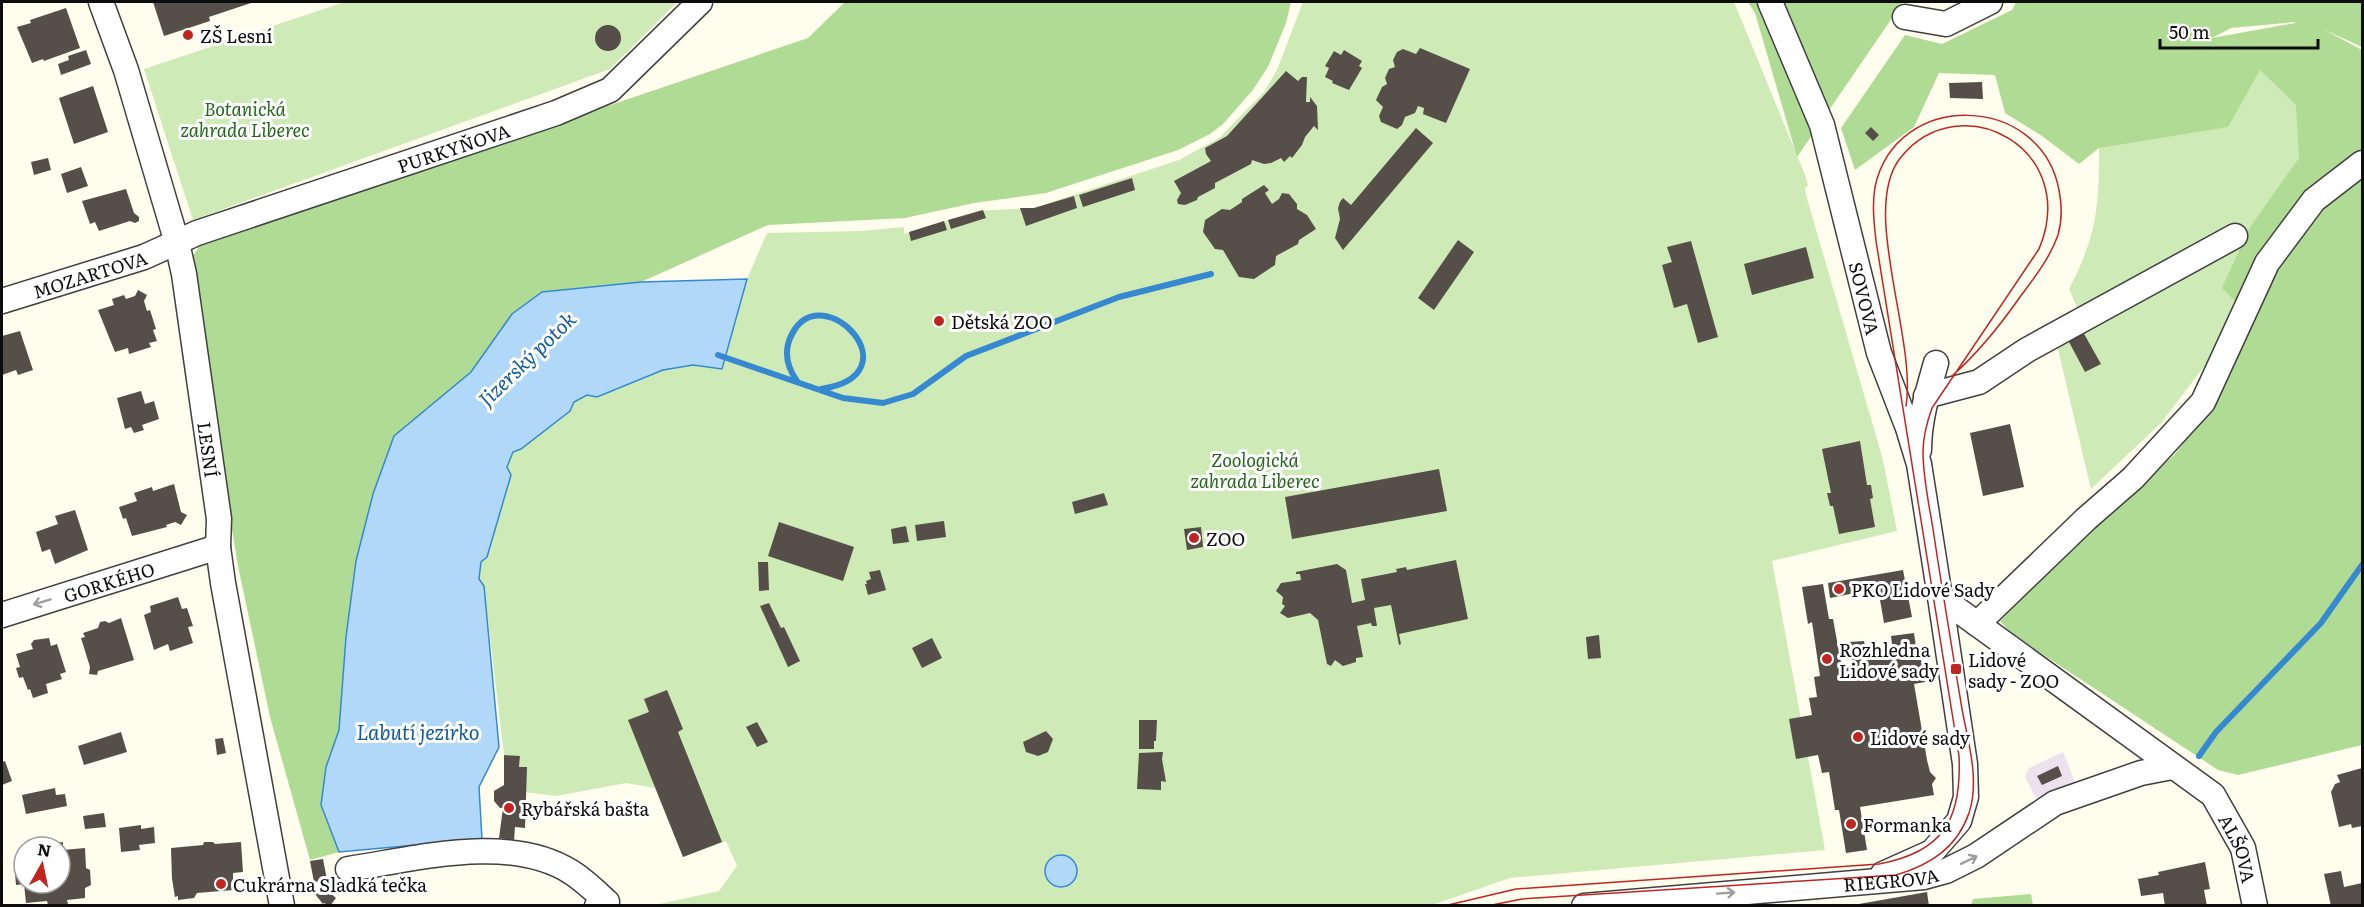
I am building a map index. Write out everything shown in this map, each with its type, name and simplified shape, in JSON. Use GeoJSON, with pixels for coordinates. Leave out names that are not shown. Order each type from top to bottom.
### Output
{"type":"FeatureCollection","features":[{"type":"Feature","properties":{"kind":"street","name":"LESNÍ"},"geometry":{"type":"LineString","coordinates":[[101,2],[126,70],[184,274],[219,519],[218,547],[282,906]]}},
{"type":"Feature","properties":{"kind":"street","name":"PURKYŇOVA"},"geometry":{"type":"LineString","coordinates":[[177,243],[197,233],[556,113],[610,90],[700,2]]}},
{"type":"Feature","properties":{"kind":"street","name":"SOVOVA"},"geometry":{"type":"LineString","coordinates":[[1770,2],[1822,125],[1879,353],[1908,428],[1919,464],[1942,598]]}},
{"type":"Feature","properties":{"kind":"street"},"geometry":{"type":"LineString","coordinates":[[1905,17],[1946,24],[1989,2]]}},
{"type":"Feature","properties":{"kind":"street"},"geometry":{"type":"LineString","coordinates":[[1977,624],[2086,519],[2133,478],[2204,402],[2267,263],[2314,200],[2362,163]]}},
{"type":"Feature","properties":{"kind":"street"},"geometry":{"type":"LineString","coordinates":[[1926,396],[1979,382],[2027,350],[2235,236]]}},
{"type":"Feature","properties":{"kind":"street","name":"MOZARTOVA"},"geometry":{"type":"LineString","coordinates":[[2,302],[144,257],[177,243]]}},
{"type":"Feature","properties":{"kind":"street"},"geometry":{"type":"LineString","coordinates":[[1919,464],[1919,433],[1926,396],[1936,363]]}},
{"type":"Feature","properties":{"kind":"street","name":"GORKÉHO"},"geometry":{"type":"LineString","coordinates":[[2,615],[218,547]]}},
{"type":"Feature","properties":{"kind":"street"},"geometry":{"type":"LineString","coordinates":[[1942,598],[2172,766]]}},
{"type":"Feature","properties":{"kind":"street"},"geometry":{"type":"LineString","coordinates":[[1861,883],[1932,852],[1948,835],[1961,814],[1966,797],[1965,764],[1942,598]]}},
{"type":"Feature","properties":{"kind":"street","name":"RIEGROVA"},"geometry":{"type":"LineString","coordinates":[[1584,906],[1861,883],[1924,876],[1946,871],[1977,856],[2055,804],[2141,773],[2172,766]]}},
{"type":"Feature","properties":{"kind":"street","name":"ALŠOVA"},"geometry":{"type":"LineString","coordinates":[[2172,766],[2213,795],[2243,848],[2255,906]]}},
{"type":"Feature","properties":{"kind":"street"},"geometry":{"type":"LineString","coordinates":[[348,869],[470,850],[508,852],[542,860],[571,872],[607,902],[597,906]]}},
{"type":"Feature","properties":{"kind":"shaded area"},"geometry":{"type":"Polygon","coordinates":[[[2063,752],[2075,782],[2037,800],[2025,777],[2029,768],[2063,752]]]}},
{"type":"Feature","properties":{"kind":"green space","name":"Botanická zahrada Liberec"},"geometry":{"type":"Polygon","coordinates":[[[345,2],[677,2],[610,69],[193,220],[144,69],[345,2]]]}},
{"type":"Feature","properties":{"kind":"green space"},"geometry":{"type":"Polygon","coordinates":[[[845,2],[1291,2],[1286,23],[1268,67],[1252,91],[1223,124],[1210,134],[1178,150],[1046,193],[974,203],[905,218],[768,225],[641,282],[542,292],[512,314],[471,372],[394,436],[373,494],[356,561],[346,637],[339,730],[326,767],[321,805],[339,852],[310,860],[270,717],[238,566],[188,263],[201,244],[808,38],[845,2]]]}},
{"type":"Feature","properties":{"kind":"green space","name":"Zoologická zahrada Liberec"},"geometry":{"type":"Polygon","coordinates":[[[1303,2],[1734,2],[1805,175],[1808,185],[1805,188],[1806,195],[1883,460],[1897,531],[1772,561],[1825,850],[1510,878],[1429,906],[655,905],[719,891],[737,866],[726,841],[683,857],[655,788],[626,783],[556,796],[525,792],[527,768],[519,767],[520,756],[504,755],[484,587],[479,579],[481,562],[487,557],[507,467],[513,452],[521,449],[570,411],[573,402],[587,395],[597,397],[663,370],[693,365],[722,369],[747,279],[767,233],[861,231],[904,227],[904,234],[978,211],[1034,208],[1179,160],[1219,138],[1264,92],[1277,70],[1303,2]]]}},
{"type":"Feature","properties":{"kind":"green space"},"geometry":{"type":"Polygon","coordinates":[[[1748,2],[1903,2],[1797,157],[1755,13],[1748,2]]]}},
{"type":"Feature","properties":{"kind":"green space"},"geometry":{"type":"Polygon","coordinates":[[[2016,2],[2362,2],[2362,47],[2323,29],[2362,50],[2362,152],[2308,187],[2250,267],[2235,301],[2222,288],[2250,227],[2299,158],[2296,105],[2260,70],[2228,127],[2099,148],[2079,164],[2042,136],[2005,113],[1995,75],[1939,73],[1914,127],[1855,170],[1841,128],[1905,35],[1942,44],[2012,10],[2016,2]],[[2295,23],[2231,28],[2212,38],[2295,23]]]}},
{"type":"Feature","properties":{"kind":"green space"},"geometry":{"type":"Polygon","coordinates":[[[2209,39],[2362,50],[2357,157],[2308,187],[2250,267],[2206,364],[2161,423],[2091,489],[2057,345],[2087,331],[2069,289],[2086,253],[2091,236],[2097,205],[2099,148],[2209,39]]]}},
{"type":"Feature","properties":{"kind":"green space"},"geometry":{"type":"Polygon","coordinates":[[[2362,176],[2362,745],[2238,775],[2218,770],[2012,634],[2000,621],[2054,565],[2175,454],[2213,404],[2284,255],[2319,210],[2362,176]]]}},
{"type":"Feature","properties":{"kind":"green space"},"geometry":{"type":"Polygon","coordinates":[[[2031,894],[2033,905],[1971,905],[1973,899],[2031,894]]]}},
{"type":"Feature","properties":{"kind":"water","name":"Labutí jezírko"},"geometry":{"type":"Polygon","coordinates":[[[747,279],[722,369],[693,365],[663,370],[597,397],[587,395],[574,402],[570,411],[521,449],[513,452],[507,467],[511,475],[487,557],[481,562],[479,579],[484,586],[499,747],[479,787],[482,839],[339,852],[321,805],[326,767],[339,730],[346,637],[356,561],[373,494],[394,436],[471,372],[512,314],[542,292],[641,282],[747,279]]]}},
{"type":"Feature","properties":{"kind":"water"},"geometry":{"type":"Polygon","coordinates":[[[1061,855],[1072,860],[1077,871],[1072,882],[1061,887],[1050,882],[1045,871],[1050,860],[1061,855]]]}},
{"type":"Feature","properties":{"kind":"building"},"geometry":{"type":"Polygon","coordinates":[[[153,2],[254,2],[209,17],[210,21],[164,36],[153,2]]]}},
{"type":"Feature","properties":{"kind":"building"},"geometry":{"type":"Polygon","coordinates":[[[66,8],[80,48],[32,63],[17,27],[31,23],[30,20],[66,8]]]}},
{"type":"Feature","properties":{"kind":"building"},"geometry":{"type":"Polygon","coordinates":[[[608,25],[617,29],[621,38],[617,47],[608,51],[599,47],[595,38],[599,29],[608,25]]]}},
{"type":"Feature","properties":{"kind":"building"},"geometry":{"type":"Polygon","coordinates":[[[1420,48],[1470,69],[1446,123],[1423,114],[1424,108],[1418,106],[1415,113],[1405,117],[1402,125],[1397,129],[1381,122],[1379,116],[1383,107],[1376,100],[1382,87],[1387,84],[1385,78],[1389,69],[1395,67],[1393,60],[1397,52],[1403,49],[1416,54],[1420,48]]]}},
{"type":"Feature","properties":{"kind":"building"},"geometry":{"type":"Polygon","coordinates":[[[86,50],[91,64],[61,75],[58,64],[69,60],[68,56],[86,50]]]}},
{"type":"Feature","properties":{"kind":"building"},"geometry":{"type":"Polygon","coordinates":[[[1344,50],[1362,61],[1359,66],[1362,68],[1349,90],[1332,83],[1333,81],[1325,77],[1329,68],[1325,66],[1334,51],[1341,55],[1344,50]]]}},
{"type":"Feature","properties":{"kind":"building"},"geometry":{"type":"Polygon","coordinates":[[[1286,71],[1298,81],[1302,77],[1307,77],[1306,102],[1310,102],[1310,97],[1317,106],[1318,130],[1314,126],[1292,158],[1290,156],[1284,162],[1281,158],[1264,164],[1252,160],[1251,164],[1215,183],[1215,188],[1198,197],[1197,200],[1185,205],[1178,204],[1177,200],[1181,193],[1174,181],[1211,161],[1205,148],[1227,136],[1286,71]]]}},
{"type":"Feature","properties":{"kind":"building"},"geometry":{"type":"Polygon","coordinates":[[[1982,82],[1983,99],[1950,98],[1949,83],[1982,82]]]}},
{"type":"Feature","properties":{"kind":"building"},"geometry":{"type":"Polygon","coordinates":[[[93,86],[108,132],[74,144],[59,98],[93,86]]]}},
{"type":"Feature","properties":{"kind":"building"},"geometry":{"type":"Polygon","coordinates":[[[1871,127],[1879,135],[1873,141],[1865,133],[1871,127]]]}},
{"type":"Feature","properties":{"kind":"building"},"geometry":{"type":"Polygon","coordinates":[[[1416,128],[1433,143],[1343,250],[1335,238],[1340,219],[1338,208],[1340,202],[1343,198],[1351,205],[1416,128]]]}},
{"type":"Feature","properties":{"kind":"building"},"geometry":{"type":"Polygon","coordinates":[[[48,158],[51,170],[34,175],[31,162],[48,158]]]}},
{"type":"Feature","properties":{"kind":"building"},"geometry":{"type":"Polygon","coordinates":[[[81,167],[88,186],[67,193],[61,174],[81,167]]]}},
{"type":"Feature","properties":{"kind":"building"},"geometry":{"type":"Polygon","coordinates":[[[1132,178],[1135,190],[1083,207],[1079,195],[1132,178]]]}},
{"type":"Feature","properties":{"kind":"building"},"geometry":{"type":"Polygon","coordinates":[[[1264,185],[1269,190],[1265,193],[1272,204],[1279,199],[1282,193],[1289,194],[1297,204],[1297,209],[1307,215],[1316,229],[1299,240],[1298,244],[1276,256],[1275,265],[1254,279],[1239,277],[1223,250],[1215,249],[1203,232],[1205,220],[1222,209],[1230,210],[1264,185]]]}},
{"type":"Feature","properties":{"kind":"building"},"geometry":{"type":"Polygon","coordinates":[[[126,189],[139,221],[135,223],[130,221],[99,231],[95,222],[90,224],[82,201],[126,189]]]}},
{"type":"Feature","properties":{"kind":"building"},"geometry":{"type":"Polygon","coordinates":[[[1074,196],[1077,208],[1026,226],[1020,208],[1034,208],[1074,196]]]}},
{"type":"Feature","properties":{"kind":"building"},"geometry":{"type":"Polygon","coordinates":[[[983,210],[986,218],[951,229],[948,220],[983,210]]]}},
{"type":"Feature","properties":{"kind":"building"},"geometry":{"type":"Polygon","coordinates":[[[944,221],[947,230],[911,241],[909,232],[944,221]]]}},
{"type":"Feature","properties":{"kind":"building"},"geometry":{"type":"Polygon","coordinates":[[[1458,240],[1474,252],[1434,310],[1418,298],[1458,240]]]}},
{"type":"Feature","properties":{"kind":"building"},"geometry":{"type":"Polygon","coordinates":[[[1691,241],[1718,337],[1698,343],[1687,304],[1674,308],[1662,265],[1672,262],[1667,247],[1691,241]]]}},
{"type":"Feature","properties":{"kind":"building"},"geometry":{"type":"Polygon","coordinates":[[[1806,247],[1814,278],[1752,295],[1744,264],[1806,247]]]}},
{"type":"Feature","properties":{"kind":"building"},"geometry":{"type":"Polygon","coordinates":[[[138,290],[147,295],[144,301],[147,311],[150,310],[157,341],[149,343],[151,347],[129,354],[128,348],[115,352],[98,310],[114,305],[112,299],[124,295],[126,299],[135,296],[138,290]]]}},
{"type":"Feature","properties":{"kind":"building"},"geometry":{"type":"Polygon","coordinates":[[[20,331],[33,370],[18,375],[16,370],[2,375],[2,336],[20,331]]]}},
{"type":"Feature","properties":{"kind":"building"},"geometry":{"type":"Polygon","coordinates":[[[2083,332],[2101,364],[2085,372],[2068,340],[2083,332]]]}},
{"type":"Feature","properties":{"kind":"building"},"geometry":{"type":"Polygon","coordinates":[[[141,391],[145,404],[154,401],[159,419],[142,425],[144,430],[134,433],[131,427],[125,429],[117,398],[141,391]]]}},
{"type":"Feature","properties":{"kind":"building"},"geometry":{"type":"Polygon","coordinates":[[[2010,424],[2024,487],[1983,496],[1970,433],[2010,424]]]}},
{"type":"Feature","properties":{"kind":"building"},"geometry":{"type":"Polygon","coordinates":[[[1860,441],[1867,485],[1871,485],[1873,498],[1870,499],[1875,527],[1839,534],[1833,506],[1830,506],[1827,493],[1831,493],[1822,449],[1860,441]]]}},
{"type":"Feature","properties":{"kind":"building"},"geometry":{"type":"Polygon","coordinates":[[[1439,469],[1447,511],[1292,539],[1285,497],[1439,469]]]}},
{"type":"Feature","properties":{"kind":"building"},"geometry":{"type":"Polygon","coordinates":[[[174,484],[181,512],[187,515],[181,525],[175,522],[166,525],[167,527],[132,536],[126,518],[123,519],[119,507],[137,501],[134,493],[152,487],[153,491],[174,484]]]}},
{"type":"Feature","properties":{"kind":"building"},"geometry":{"type":"Polygon","coordinates":[[[1104,493],[1108,505],[1075,514],[1072,502],[1104,493]]]}},
{"type":"Feature","properties":{"kind":"building"},"geometry":{"type":"Polygon","coordinates":[[[75,510],[88,550],[55,564],[50,549],[42,552],[36,532],[58,524],[55,516],[75,510]]]}},
{"type":"Feature","properties":{"kind":"building"},"geometry":{"type":"Polygon","coordinates":[[[944,521],[946,537],[917,541],[915,525],[944,521]]]}},
{"type":"Feature","properties":{"kind":"building"},"geometry":{"type":"Polygon","coordinates":[[[779,522],[854,547],[843,581],[768,556],[779,522]]]}},
{"type":"Feature","properties":{"kind":"building"},"geometry":{"type":"Polygon","coordinates":[[[906,526],[909,542],[893,544],[891,529],[906,526]]]}},
{"type":"Feature","properties":{"kind":"building","name":"ZOO"},"geometry":{"type":"Polygon","coordinates":[[[1201,527],[1203,547],[1187,550],[1184,529],[1201,527]]]}},
{"type":"Feature","properties":{"kind":"building"},"geometry":{"type":"Polygon","coordinates":[[[1456,560],[1468,619],[1399,634],[1401,644],[1399,645],[1391,605],[1374,608],[1377,626],[1372,626],[1371,623],[1357,626],[1363,657],[1356,658],[1356,662],[1343,666],[1335,660],[1331,666],[1327,664],[1318,620],[1310,613],[1288,618],[1280,613],[1285,606],[1282,604],[1283,597],[1276,591],[1281,583],[1301,580],[1300,574],[1296,572],[1337,564],[1346,570],[1352,603],[1365,600],[1361,579],[1397,572],[1396,569],[1406,567],[1407,570],[1456,560]]]}},
{"type":"Feature","properties":{"kind":"building"},"geometry":{"type":"Polygon","coordinates":[[[758,562],[768,562],[769,590],[759,591],[758,562]]]}},
{"type":"Feature","properties":{"kind":"building"},"geometry":{"type":"Polygon","coordinates":[[[880,570],[886,590],[868,595],[865,584],[871,579],[869,572],[880,570]]]}},
{"type":"Feature","properties":{"kind":"building"},"geometry":{"type":"Polygon","coordinates":[[[1903,570],[1912,617],[1884,623],[1879,594],[1851,599],[1850,594],[1830,598],[1828,583],[1903,570]]]}},
{"type":"Feature","properties":{"kind":"building","name":"Lidové sady"},"geometry":{"type":"Polygon","coordinates":[[[1823,584],[1829,619],[1833,619],[1842,668],[1853,667],[1849,642],[1864,641],[1867,657],[1893,652],[1891,636],[1914,633],[1918,660],[1921,660],[1925,682],[1914,684],[1927,760],[1930,772],[1936,778],[1932,784],[1934,795],[1860,807],[1867,850],[1846,853],[1839,810],[1835,810],[1829,772],[1822,773],[1818,755],[1796,759],[1789,719],[1812,715],[1809,698],[1817,697],[1814,677],[1820,676],[1812,622],[1808,624],[1802,587],[1823,584]]]}},
{"type":"Feature","properties":{"kind":"building"},"geometry":{"type":"Polygon","coordinates":[[[178,597],[182,609],[187,608],[193,626],[188,627],[193,643],[170,651],[168,644],[154,650],[144,615],[151,612],[150,606],[178,597]]]}},
{"type":"Feature","properties":{"kind":"building"},"geometry":{"type":"Polygon","coordinates":[[[769,603],[781,628],[784,627],[800,661],[788,667],[760,606],[769,603]]]}},
{"type":"Feature","properties":{"kind":"building"},"geometry":{"type":"Polygon","coordinates":[[[121,618],[134,660],[98,671],[97,675],[89,674],[90,667],[81,638],[85,637],[83,633],[98,628],[100,622],[109,623],[121,618]]]}},
{"type":"Feature","properties":{"kind":"building"},"geometry":{"type":"Polygon","coordinates":[[[1599,635],[1601,658],[1588,659],[1586,637],[1599,635]]]}},
{"type":"Feature","properties":{"kind":"building"},"geometry":{"type":"Polygon","coordinates":[[[49,638],[51,646],[57,644],[66,672],[60,674],[62,679],[46,684],[48,693],[33,698],[23,677],[19,678],[16,668],[20,667],[16,654],[33,649],[31,644],[34,640],[49,638]]]}},
{"type":"Feature","properties":{"kind":"building"},"geometry":{"type":"Polygon","coordinates":[[[932,638],[942,658],[922,668],[912,648],[932,638]]]}},
{"type":"Feature","properties":{"kind":"building"},"geometry":{"type":"Polygon","coordinates":[[[667,690],[683,729],[678,732],[722,842],[683,857],[628,720],[649,712],[644,699],[667,690]]]}},
{"type":"Feature","properties":{"kind":"building"},"geometry":{"type":"Polygon","coordinates":[[[1139,720],[1157,720],[1154,749],[1139,749],[1139,720]]]}},
{"type":"Feature","properties":{"kind":"building"},"geometry":{"type":"Polygon","coordinates":[[[757,722],[768,742],[757,747],[746,727],[757,722]]]}},
{"type":"Feature","properties":{"kind":"building"},"geometry":{"type":"Polygon","coordinates":[[[1046,731],[1053,739],[1048,752],[1038,756],[1026,752],[1023,742],[1046,731]]]}},
{"type":"Feature","properties":{"kind":"building"},"geometry":{"type":"Polygon","coordinates":[[[121,732],[127,752],[84,765],[78,746],[121,732]]]}},
{"type":"Feature","properties":{"kind":"building"},"geometry":{"type":"Polygon","coordinates":[[[223,738],[226,753],[217,755],[215,739],[223,738]]]}},
{"type":"Feature","properties":{"kind":"building"},"geometry":{"type":"Polygon","coordinates":[[[1163,752],[1166,782],[1161,781],[1161,790],[1137,789],[1139,753],[1163,752]]]}},
{"type":"Feature","properties":{"kind":"building"},"geometry":{"type":"Polygon","coordinates":[[[504,755],[520,756],[519,767],[527,767],[525,828],[515,827],[514,840],[499,838],[503,808],[500,808],[494,801],[494,791],[504,785],[504,755]]]}},
{"type":"Feature","properties":{"kind":"building"},"geometry":{"type":"Polygon","coordinates":[[[5,761],[12,781],[2,785],[2,762],[5,761]]]}},
{"type":"Feature","properties":{"kind":"building"},"geometry":{"type":"Polygon","coordinates":[[[2058,766],[2062,776],[2042,785],[2037,776],[2058,766]]]}},
{"type":"Feature","properties":{"kind":"building"},"geometry":{"type":"Polygon","coordinates":[[[2362,768],[2362,826],[2352,828],[2351,824],[2339,827],[2331,792],[2335,784],[2340,782],[2337,775],[2362,768]]]}},
{"type":"Feature","properties":{"kind":"building"},"geometry":{"type":"Polygon","coordinates":[[[55,788],[56,795],[65,794],[67,806],[26,814],[22,795],[55,788]]]}},
{"type":"Feature","properties":{"kind":"building"},"geometry":{"type":"Polygon","coordinates":[[[104,813],[106,827],[85,829],[83,816],[104,813]]]}},
{"type":"Feature","properties":{"kind":"building"},"geometry":{"type":"Polygon","coordinates":[[[141,825],[141,829],[154,827],[155,843],[139,845],[140,850],[121,852],[119,828],[141,825]]]}},
{"type":"Feature","properties":{"kind":"building"},"geometry":{"type":"Polygon","coordinates":[[[204,842],[215,844],[241,842],[243,872],[233,873],[233,890],[197,893],[194,898],[178,900],[178,896],[175,897],[172,879],[171,848],[203,845],[204,842]]]}},
{"type":"Feature","properties":{"kind":"building"},"geometry":{"type":"Polygon","coordinates":[[[85,848],[86,868],[90,870],[91,885],[85,888],[85,898],[67,900],[68,904],[65,906],[48,905],[47,901],[26,903],[25,895],[72,895],[72,849],[85,848]]]}},
{"type":"Feature","properties":{"kind":"building"},"geometry":{"type":"Polygon","coordinates":[[[323,859],[327,880],[314,882],[310,861],[323,859]]]}},
{"type":"Feature","properties":{"kind":"building"},"geometry":{"type":"Polygon","coordinates":[[[2205,862],[2210,889],[2204,890],[2207,906],[2165,906],[2163,893],[2141,896],[2138,879],[2159,875],[2158,872],[2205,862]]]}},
{"type":"Feature","properties":{"kind":"building"},"geometry":{"type":"Polygon","coordinates":[[[2341,871],[2344,887],[2362,883],[2362,906],[2331,906],[2324,874],[2341,871]]]}},
{"type":"Feature","properties":{"kind":"building"},"geometry":{"type":"Polygon","coordinates":[[[322,886],[336,898],[330,906],[323,904],[315,894],[322,886]]]}},
{"type":"Feature","properties":{"kind":"building"},"geometry":{"type":"Polygon","coordinates":[[[1927,892],[1929,906],[1859,906],[1859,904],[1927,892]]]}},
{"type":"Feature","properties":{"kind":"waterway","name":"Jizerský potok"},"geometry":{"type":"LineString","coordinates":[[718,355],[843,398],[883,403],[913,394],[966,356],[1119,297],[1211,274]]}},
{"type":"Feature","properties":{"kind":"waterway"},"geometry":{"type":"LineString","coordinates":[[797,381],[787,359],[789,340],[806,319],[823,316],[840,322],[854,334],[862,350],[861,366],[849,380],[821,389]]}},
{"type":"Feature","properties":{"kind":"waterway"},"geometry":{"type":"LineString","coordinates":[[2199,756],[2216,732],[2321,623],[2362,565]]}},
{"type":"Feature","properties":{"kind":"tram line"},"geometry":{"type":"LineString","coordinates":[[1444,906],[1516,889],[1879,864],[1901,859],[1919,851],[1944,830],[1957,798],[1959,756],[1876,241],[1874,200],[1875,187],[1888,155],[1910,132],[1938,119],[1968,115],[1998,121],[2026,135],[2047,158],[2059,190],[2061,219],[2055,243],[2036,275],[1988,339],[1952,376]]}},
{"type":"Feature","properties":{"kind":"tram line"},"geometry":{"type":"LineString","coordinates":[[1487,906],[1522,899],[1896,875],[1931,860],[1950,845],[1964,825],[1969,813],[1973,774],[1925,481],[1923,452],[1925,435],[1932,408],[2039,249],[2048,213],[2044,182],[2030,157],[2008,138],[1982,128],[1954,127],[1926,136],[1901,157],[1890,180],[1886,208],[1887,240],[1904,345],[1907,378],[1906,406]]}},
{"type":"Feature","properties":{"kind":"place","name":"ZŠ Lesní"},"geometry":{"type":"Point","coordinates":[188,35]}},
{"type":"Feature","properties":{"kind":"place","name":"Dětská ZOO"},"geometry":{"type":"Point","coordinates":[939,321]}},
{"type":"Feature","properties":{"kind":"place","name":"ZOO"},"geometry":{"type":"Point","coordinates":[1194,538]}},
{"type":"Feature","properties":{"kind":"place","name":"PKO Lidové Sady"},"geometry":{"type":"Point","coordinates":[1839,589]}},
{"type":"Feature","properties":{"kind":"place","name":"Rozhledna Lidové sady"},"geometry":{"type":"Point","coordinates":[1827,659]}},
{"type":"Feature","properties":{"kind":"place","name":"Lidové sady - ZOO"},"geometry":{"type":"Point","coordinates":[1956,669]}},
{"type":"Feature","properties":{"kind":"place","name":"Lidové sady"},"geometry":{"type":"Point","coordinates":[1858,737]}},
{"type":"Feature","properties":{"kind":"place","name":"Rybářská bašta"},"geometry":{"type":"Point","coordinates":[509,808]}},
{"type":"Feature","properties":{"kind":"place","name":"Formanka"},"geometry":{"type":"Point","coordinates":[1851,824]}},
{"type":"Feature","properties":{"kind":"place","name":"Cukrárna Sladká tečka"},"geometry":{"type":"Point","coordinates":[221,884]}}]}
